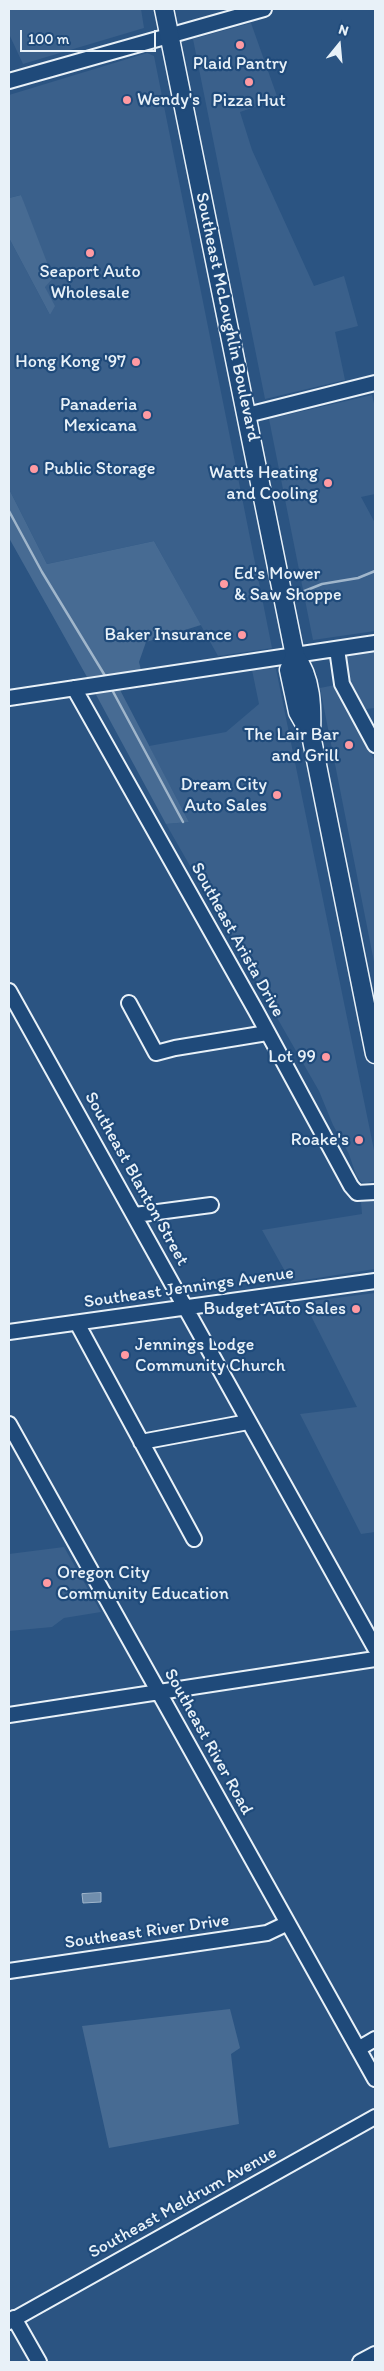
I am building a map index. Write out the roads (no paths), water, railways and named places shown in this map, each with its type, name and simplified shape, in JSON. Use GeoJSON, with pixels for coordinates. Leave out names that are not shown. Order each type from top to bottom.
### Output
{"type":"FeatureCollection","features":[{"type":"Feature","properties":{"kind":"main road","name":"Southeast McLoughlin Boulevard"},"geometry":{"type":"LineString","coordinates":[[164,9],[171,36],[295,656],[304,668],[312,710],[311,735],[375,1054]]}},
{"type":"Feature","properties":{"kind":"street"},"geometry":{"type":"LineString","coordinates":[[9,81],[264,9]]}},
{"type":"Feature","properties":{"kind":"street"},"geometry":{"type":"LineString","coordinates":[[247,415],[375,383]]}},
{"type":"Feature","properties":{"kind":"street"},"geometry":{"type":"LineString","coordinates":[[9,698],[375,643]]}},
{"type":"Feature","properties":{"kind":"street"},"geometry":{"type":"LineString","coordinates":[[337,649],[342,684],[375,745]]}},
{"type":"Feature","properties":{"kind":"street","name":"Southeast Arista Drive"},"geometry":{"type":"LineString","coordinates":[[74,688],[351,1186],[358,1193],[375,1192]]}},
{"type":"Feature","properties":{"kind":"street","name":"Southeast Blanton Street"},"geometry":{"type":"LineString","coordinates":[[9,991],[187,1307],[248,1422],[375,1648]]}},
{"type":"Feature","properties":{"kind":"street"},"geometry":{"type":"LineString","coordinates":[[129,1003],[156,1053],[175,1048],[267,1033]]}},
{"type":"Feature","properties":{"kind":"street"},"geometry":{"type":"LineString","coordinates":[[135,1215],[211,1206]]}},
{"type":"Feature","properties":{"kind":"street","name":"Southeast Jennings Avenue"},"geometry":{"type":"LineString","coordinates":[[9,1332],[375,1281]]}},
{"type":"Feature","properties":{"kind":"street"},"geometry":{"type":"LineString","coordinates":[[77,1323],[194,1539]]}},
{"type":"Feature","properties":{"kind":"street"},"geometry":{"type":"LineString","coordinates":[[141,1442],[248,1422]]}},
{"type":"Feature","properties":{"kind":"street","name":"Southeast River Road"},"geometry":{"type":"LineString","coordinates":[[9,1424],[375,2079]]}},
{"type":"Feature","properties":{"kind":"street"},"geometry":{"type":"LineString","coordinates":[[9,1715],[375,1659]]}},
{"type":"Feature","properties":{"kind":"street","name":"Southeast River Drive"},"geometry":{"type":"LineString","coordinates":[[9,1971],[268,1933],[288,1923]]}},
{"type":"Feature","properties":{"kind":"street"},"geometry":{"type":"LineString","coordinates":[[358,2048],[375,2038]]}},
{"type":"Feature","properties":{"kind":"street","name":"Southeast Meldrum Avenue"},"geometry":{"type":"LineString","coordinates":[[12,2320],[375,2117]]}},
{"type":"Feature","properties":{"kind":"street"},"geometry":{"type":"LineString","coordinates":[[12,2320],[39,2362]]}},
{"type":"Feature","properties":{"kind":"street"},"geometry":{"type":"LineString","coordinates":[[360,2362],[375,2354]]}},
{"type":"Feature","properties":{"kind":"waterway"},"geometry":{"type":"LineString","coordinates":[[9,511],[42,572],[107,679]]}},
{"type":"Feature","properties":{"kind":"waterway"},"geometry":{"type":"LineString","coordinates":[[302,592],[322,584],[358,578],[375,571]]}},
{"type":"Feature","properties":{"kind":"waterway"},"geometry":{"type":"LineString","coordinates":[[110,686],[183,822]]}},
{"type":"Feature","properties":{"kind":"place","name":"Plaid Pantry"},"geometry":{"type":"Point","coordinates":[240,45]}},
{"type":"Feature","properties":{"kind":"place","name":"Pizza Hut"},"geometry":{"type":"Point","coordinates":[249,82]}},
{"type":"Feature","properties":{"kind":"place","name":"Wendy's"},"geometry":{"type":"Point","coordinates":[127,100]}},
{"type":"Feature","properties":{"kind":"place","name":"Seaport Auto Wholesale"},"geometry":{"type":"Point","coordinates":[90,253]}},
{"type":"Feature","properties":{"kind":"place","name":"Hong Kong '97"},"geometry":{"type":"Point","coordinates":[136,362]}},
{"type":"Feature","properties":{"kind":"place","name":"Panaderia Mexicana"},"geometry":{"type":"Point","coordinates":[147,415]}},
{"type":"Feature","properties":{"kind":"place","name":"Public Storage"},"geometry":{"type":"Point","coordinates":[34,469]}},
{"type":"Feature","properties":{"kind":"place","name":"Watts Heating and Cooling"},"geometry":{"type":"Point","coordinates":[328,483]}},
{"type":"Feature","properties":{"kind":"place","name":"Ed's Mower & Saw Shoppe"},"geometry":{"type":"Point","coordinates":[224,584]}},
{"type":"Feature","properties":{"kind":"place","name":"Baker Insurance"},"geometry":{"type":"Point","coordinates":[242,635]}},
{"type":"Feature","properties":{"kind":"place","name":"The Lair Bar and Grill"},"geometry":{"type":"Point","coordinates":[349,745]}},
{"type":"Feature","properties":{"kind":"place","name":"Dream City Auto Sales"},"geometry":{"type":"Point","coordinates":[277,795]}},
{"type":"Feature","properties":{"kind":"place","name":"Lot 99"},"geometry":{"type":"Point","coordinates":[326,1057]}},
{"type":"Feature","properties":{"kind":"place","name":"Roake's"},"geometry":{"type":"Point","coordinates":[359,1140]}},
{"type":"Feature","properties":{"kind":"place","name":"Budget Auto Sales"},"geometry":{"type":"Point","coordinates":[356,1309]}},
{"type":"Feature","properties":{"kind":"place","name":"Jennings Lodge Community Church"},"geometry":{"type":"Point","coordinates":[125,1355]}},
{"type":"Feature","properties":{"kind":"place","name":"Oregon City Community Education"},"geometry":{"type":"Point","coordinates":[47,1583]}}]}
